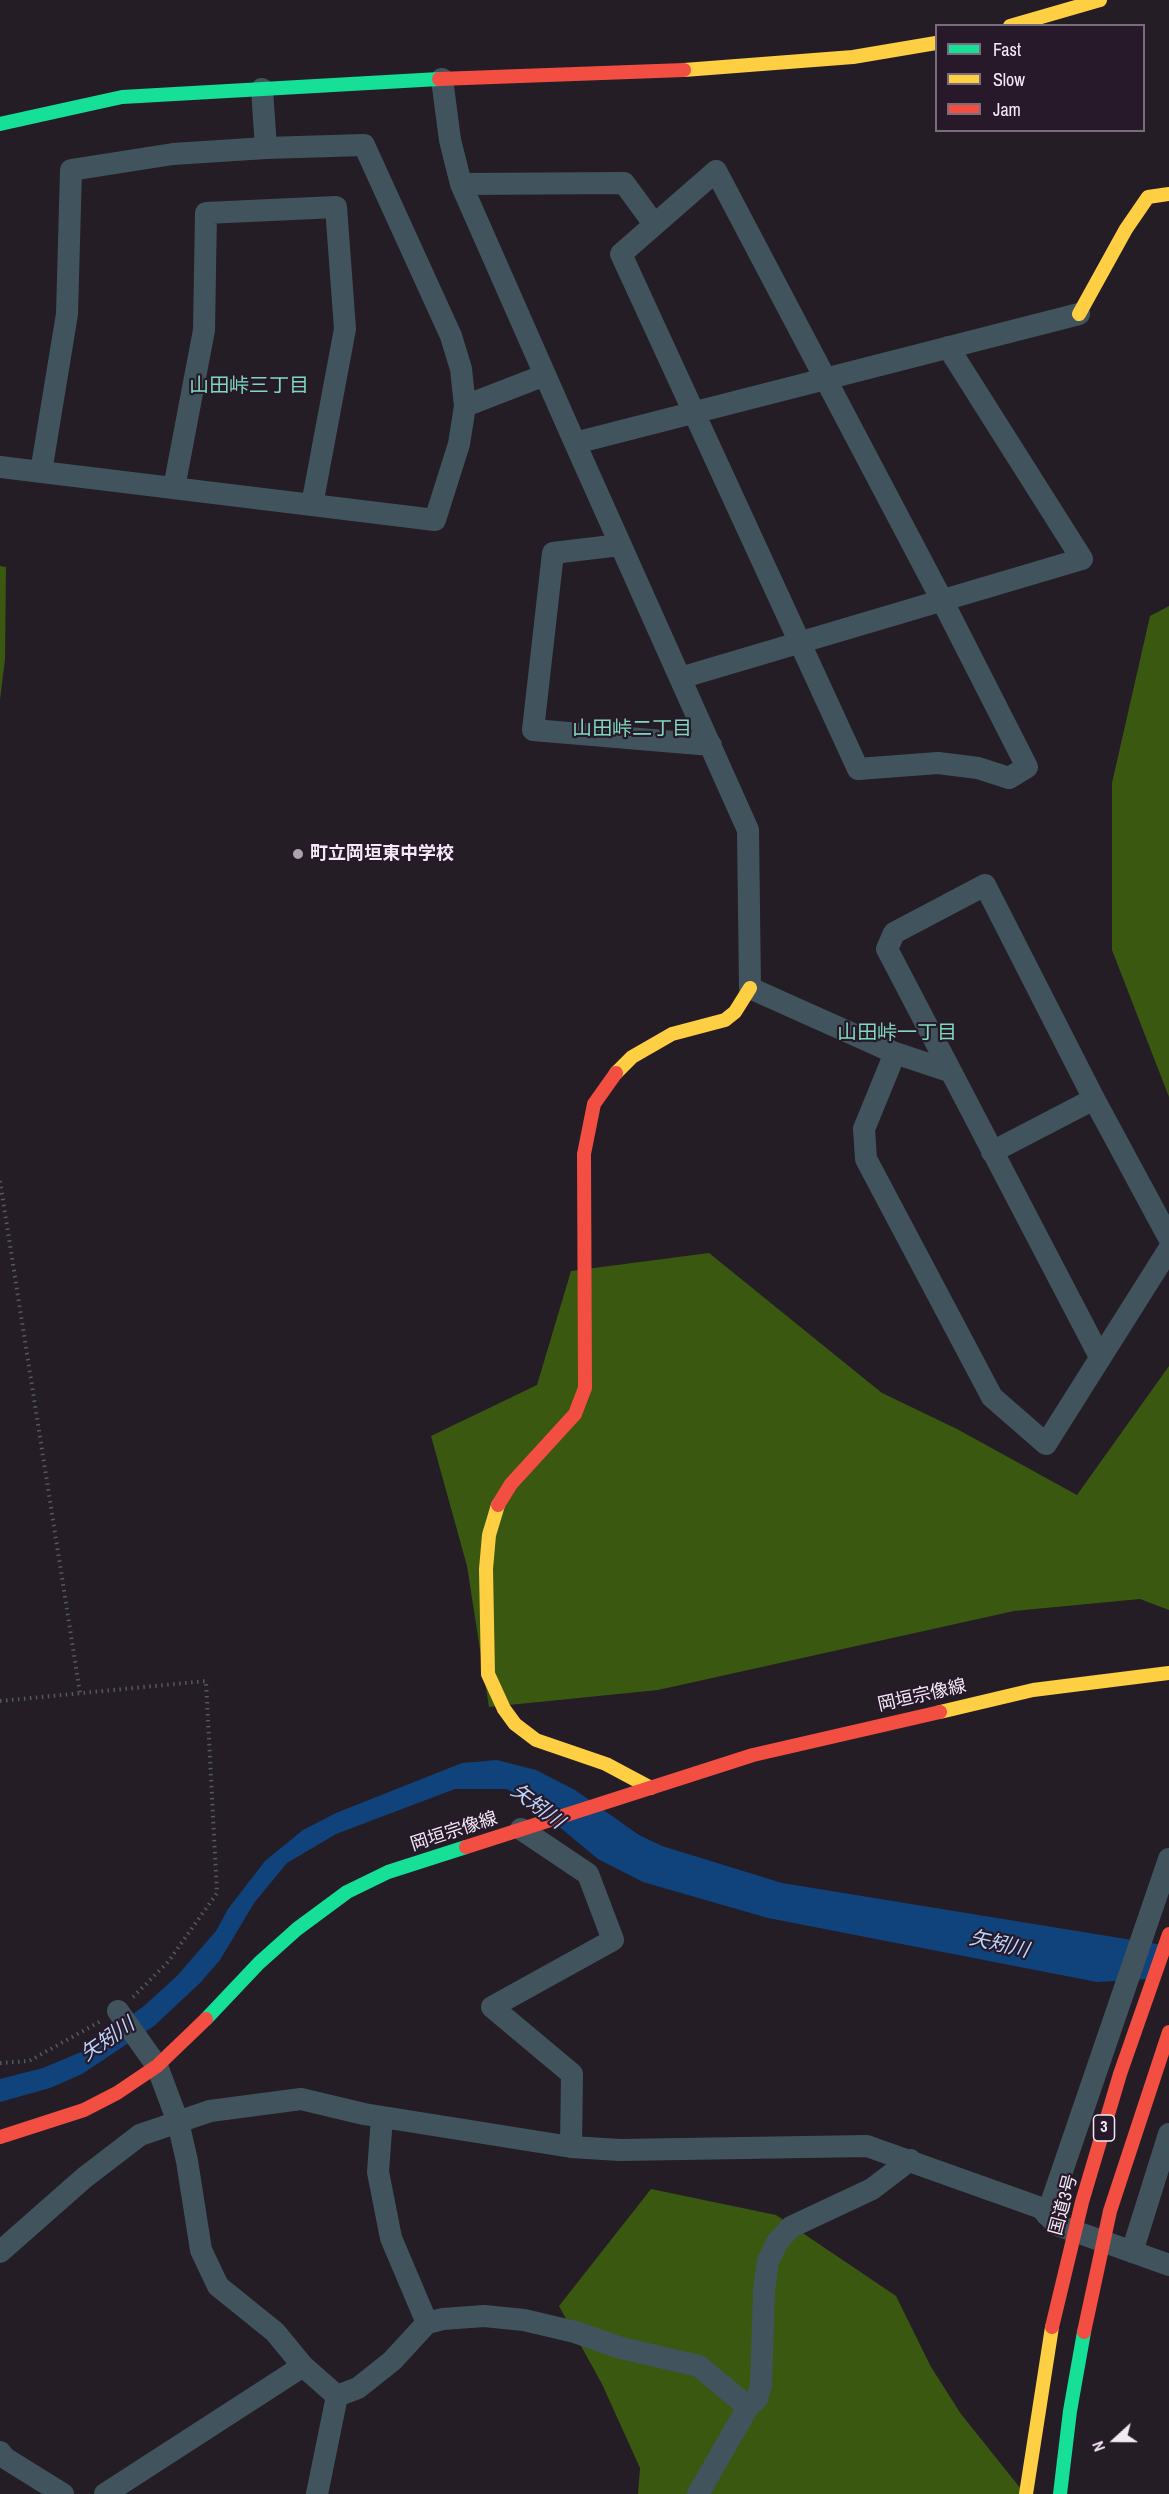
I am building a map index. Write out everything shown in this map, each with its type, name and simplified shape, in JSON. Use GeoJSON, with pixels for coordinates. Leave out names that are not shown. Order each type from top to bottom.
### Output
{"type":"FeatureCollection","features":[{"type":"Feature","properties":{"kind":"main road"},"geometry":{"type":"LineString","coordinates":[[1017,24],[1100,0]]}},
{"type":"Feature","properties":{"kind":"main road"},"geometry":{"type":"LineString","coordinates":[[0,124],[122,97],[442,80],[712,69],[853,57],[935,43]]}},
{"type":"Feature","properties":{"kind":"main road"},"geometry":{"type":"LineString","coordinates":[[1079,314],[1126,229],[1148,197],[1169,194]]}},
{"type":"Feature","properties":{"kind":"main road"},"geometry":{"type":"LineString","coordinates":[[651,1788],[606,1764],[536,1740],[515,1724],[504,1709],[488,1674],[486,1603],[489,1535],[498,1504],[504,1494],[575,1414],[585,1388],[584,1154],[594,1104],[606,1084],[632,1057],[651,1043],[672,1034],[725,1020],[735,1012],[750,988]]}},
{"type":"Feature","properties":{"kind":"main road","name":"岡垣宗像線"},"geometry":{"type":"LineString","coordinates":[[0,2137],[84,2110],[117,2093],[157,2066],[181,2046],[259,1963],[322,1908],[347,1892],[388,1872],[753,1755],[1033,1690],[1169,1673]]}},
{"type":"Feature","properties":{"kind":"main road","name":"国道3号"},"geometry":{"type":"LineString","coordinates":[[1026,2494],[1052,2327],[1082,2202],[1120,2074],[1169,1934]]}},
{"type":"Feature","properties":{"kind":"main road","name":"3"},"geometry":{"type":"LineString","coordinates":[[1060,2494],[1070,2411],[1110,2211],[1169,2032]]}},
{"type":"Feature","properties":{"kind":"street"},"geometry":{"type":"LineString","coordinates":[[442,80],[450,140],[461,184],[747,830],[750,988],[895,1053],[949,1071]]}},
{"type":"Feature","properties":{"kind":"street"},"geometry":{"type":"LineString","coordinates":[[262,89],[266,148]]}},
{"type":"Feature","properties":{"kind":"street"},"geometry":{"type":"LineString","coordinates":[[0,467],[41,472],[174,488],[435,520],[459,444],[465,406],[462,369],[451,336],[364,145],[173,154],[71,170],[68,314],[41,472]]}},
{"type":"Feature","properties":{"kind":"street"},"geometry":{"type":"LineString","coordinates":[[716,171],[826,380],[1027,767],[1009,778],[978,768],[938,763],[858,769],[621,254],[716,171]]}},
{"type":"Feature","properties":{"kind":"street"},"geometry":{"type":"LineString","coordinates":[[461,184],[624,183],[654,224]]}},
{"type":"Feature","properties":{"kind":"street"},"geometry":{"type":"LineString","coordinates":[[174,488],[204,330],[206,213],[336,207],[345,329],[312,505]]}},
{"type":"Feature","properties":{"kind":"street"},"geometry":{"type":"LineString","coordinates":[[575,442],[1079,314]]}},
{"type":"Feature","properties":{"kind":"street"},"geometry":{"type":"LineString","coordinates":[[680,678],[1082,559],[948,347]]}},
{"type":"Feature","properties":{"kind":"street"},"geometry":{"type":"LineString","coordinates":[[465,406],[545,375]]}},
{"type":"Feature","properties":{"kind":"street"},"geometry":{"type":"LineString","coordinates":[[620,545],[553,553],[533,730],[711,745]]}},
{"type":"Feature","properties":{"kind":"street"},"geometry":{"type":"LineString","coordinates":[[1100,1357],[887,949],[894,933],[985,885],[1094,1099],[1169,1238]]}},
{"type":"Feature","properties":{"kind":"street"},"geometry":{"type":"LineString","coordinates":[[895,1053],[864,1129],[866,1159],[992,1397],[1046,1444],[1169,1249]]}},
{"type":"Feature","properties":{"kind":"street"},"geometry":{"type":"LineString","coordinates":[[992,1152],[1094,1099]]}},
{"type":"Feature","properties":{"kind":"street"},"geometry":{"type":"LineString","coordinates":[[528,1827],[588,1874],[614,1940],[492,2007],[572,2074],[571,2147]]}},
{"type":"Feature","properties":{"kind":"street"},"geometry":{"type":"LineString","coordinates":[[1047,2215],[1169,1859]]}},
{"type":"Feature","properties":{"kind":"street"},"geometry":{"type":"LineString","coordinates":[[118,2012],[157,2066],[178,2122],[188,2162],[201,2250],[218,2286],[274,2332],[303,2366],[337,2396]]}},
{"type":"Feature","properties":{"kind":"street"},"geometry":{"type":"LineString","coordinates":[[0,2252],[84,2178],[140,2135],[210,2111],[301,2099],[382,2117],[571,2147],[620,2150],[867,2146],[1041,2208],[1057,2225],[1169,2265]]}},
{"type":"Feature","properties":{"kind":"street"},"geometry":{"type":"LineString","coordinates":[[382,2117],[378,2172],[391,2238],[427,2323]]}},
{"type":"Feature","properties":{"kind":"street"},"geometry":{"type":"LineString","coordinates":[[1132,2252],[1169,2134]]}},
{"type":"Feature","properties":{"kind":"street"},"geometry":{"type":"LineString","coordinates":[[698,2494],[748,2407],[757,2399],[761,2385],[764,2291],[768,2261],[777,2241],[791,2228],[872,2189],[910,2160]]}},
{"type":"Feature","properties":{"kind":"street"},"geometry":{"type":"LineString","coordinates":[[337,2396],[358,2388],[392,2361],[427,2323],[443,2319],[484,2316],[524,2320],[575,2332],[621,2348],[699,2366],[748,2407]]}},
{"type":"Feature","properties":{"kind":"street"},"geometry":{"type":"LineString","coordinates":[[105,2494],[303,2366]]}},
{"type":"Feature","properties":{"kind":"street"},"geometry":{"type":"LineString","coordinates":[[317,2494],[337,2396]]}},
{"type":"Feature","properties":{"kind":"street"},"geometry":{"type":"LineString","coordinates":[[0,2452],[5,2458],[63,2494]]}},
{"type":"Feature","properties":{"kind":"path"},"geometry":{"type":"LineString","coordinates":[[0,1181],[80,1693]]}},
{"type":"Feature","properties":{"kind":"path"},"geometry":{"type":"LineString","coordinates":[[0,1701],[207,1681],[217,1893],[168,1962],[118,2012],[29,2061],[0,2063]]}},
{"type":"Feature","properties":{"kind":"green space"},"geometry":{"type":"Polygon","coordinates":[[[0,566],[6,567],[5,659],[0,700],[0,566]]]}},
{"type":"Feature","properties":{"kind":"green space"},"geometry":{"type":"Polygon","coordinates":[[[1169,606],[1169,1097],[1112,950],[1112,783],[1150,616],[1169,606]]]}},
{"type":"Feature","properties":{"kind":"green space"},"geometry":{"type":"Polygon","coordinates":[[[709,1253],[882,1393],[957,1429],[1077,1495],[1169,1366],[1169,1610],[1140,1599],[1014,1611],[658,1690],[489,1707],[467,1566],[431,1436],[537,1385],[571,1271],[709,1253]]]}},
{"type":"Feature","properties":{"kind":"green space"},"geometry":{"type":"Polygon","coordinates":[[[651,2189],[776,2215],[896,2296],[931,2367],[961,2414],[1025,2494],[638,2494],[640,2468],[602,2384],[559,2306],[651,2189]]]}},
{"type":"Feature","properties":{"kind":"water","name":"矢矧川"},"geometry":{"type":"Polygon","coordinates":[[[497,1760],[536,1770],[575,1790],[639,1835],[662,1846],[782,1883],[1169,1946],[1148,1979],[1097,1982],[768,1918],[643,1882],[598,1859],[522,1796],[506,1789],[455,1789],[336,1834],[287,1863],[254,1903],[220,1960],[200,1983],[154,2026],[82,2074],[50,2088],[0,2102],[0,2079],[43,2068],[81,2052],[144,2006],[177,1976],[216,1931],[228,1909],[265,1861],[303,1830],[336,1813],[462,1763],[497,1760]]]}},
{"type":"Feature","properties":{"kind":"traffic: fast"},"geometry":{"type":"LineString","coordinates":[[0,124],[122,97],[439,79]]}},
{"type":"Feature","properties":{"kind":"traffic: fast"},"geometry":{"type":"LineString","coordinates":[[206,2019],[259,1963],[297,1929],[347,1892],[388,1872],[466,1847]]}},
{"type":"Feature","properties":{"kind":"traffic: fast"},"geometry":{"type":"LineString","coordinates":[[1060,2494],[1070,2411],[1084,2332]]}},
{"type":"Feature","properties":{"kind":"traffic: slow"},"geometry":{"type":"LineString","coordinates":[[1017,24],[1100,0]]}},
{"type":"Feature","properties":{"kind":"traffic: slow"},"geometry":{"type":"LineString","coordinates":[[684,70],[853,57],[935,43]]}},
{"type":"Feature","properties":{"kind":"traffic: slow"},"geometry":{"type":"LineString","coordinates":[[1079,314],[1126,229],[1148,197],[1169,194]]}},
{"type":"Feature","properties":{"kind":"traffic: slow"},"geometry":{"type":"LineString","coordinates":[[616,1073],[632,1057],[672,1034],[725,1020],[735,1012],[750,988]]}},
{"type":"Feature","properties":{"kind":"traffic: slow"},"geometry":{"type":"LineString","coordinates":[[498,1505],[489,1535],[486,1569],[488,1674],[504,1709],[515,1724],[536,1740],[606,1764],[651,1788]]}},
{"type":"Feature","properties":{"kind":"traffic: slow"},"geometry":{"type":"LineString","coordinates":[[940,1712],[1033,1690],[1169,1673]]}},
{"type":"Feature","properties":{"kind":"traffic: slow"},"geometry":{"type":"LineString","coordinates":[[1026,2494],[1052,2327]]}},
{"type":"Feature","properties":{"kind":"traffic: jam"},"geometry":{"type":"LineString","coordinates":[[439,79],[684,70]]}},
{"type":"Feature","properties":{"kind":"traffic: jam"},"geometry":{"type":"LineString","coordinates":[[498,1505],[511,1484],[575,1414],[585,1388],[584,1154],[594,1104],[616,1073]]}},
{"type":"Feature","properties":{"kind":"traffic: jam"},"geometry":{"type":"LineString","coordinates":[[466,1847],[753,1755],[940,1712]]}},
{"type":"Feature","properties":{"kind":"traffic: jam"},"geometry":{"type":"LineString","coordinates":[[1052,2327],[1082,2202],[1120,2074],[1169,1934]]}},
{"type":"Feature","properties":{"kind":"traffic: jam"},"geometry":{"type":"LineString","coordinates":[[0,2137],[84,2110],[117,2093],[157,2066],[206,2019]]}},
{"type":"Feature","properties":{"kind":"traffic: jam"},"geometry":{"type":"LineString","coordinates":[[1084,2332],[1110,2211],[1169,2032]]}},
{"type":"Feature","properties":{"kind":"place","name":"町立岡垣東中学校"},"geometry":{"type":"Point","coordinates":[298,854]}},
{"type":"Feature","properties":{"kind":"district","name":"山田峠三丁目"},"geometry":{"type":"Point","coordinates":[249,387]}},
{"type":"Feature","properties":{"kind":"district","name":"山田峠二丁目"},"geometry":{"type":"Point","coordinates":[632,730]}},
{"type":"Feature","properties":{"kind":"district","name":"山田峠一丁目"},"geometry":{"type":"Point","coordinates":[897,1034]}}]}
